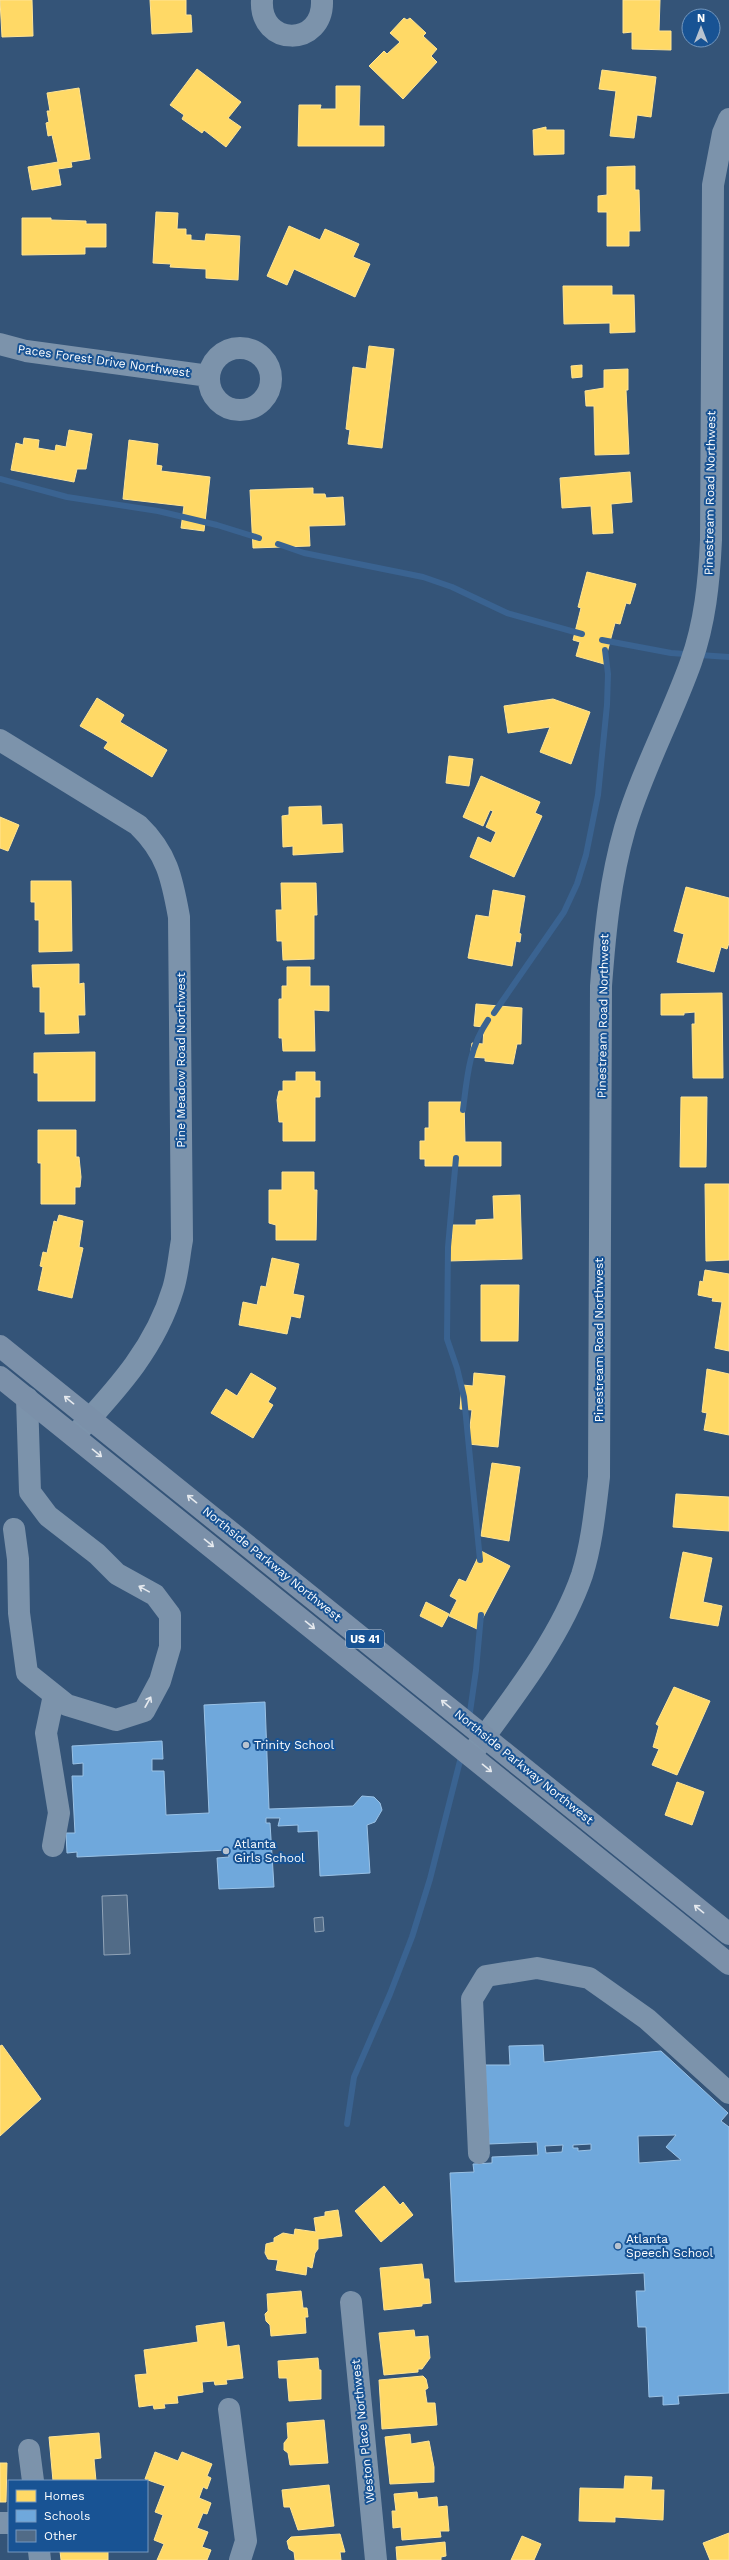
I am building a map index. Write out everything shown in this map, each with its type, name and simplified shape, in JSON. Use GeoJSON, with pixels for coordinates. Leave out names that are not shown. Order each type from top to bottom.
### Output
{"type":"FeatureCollection","features":[{"type":"Feature","properties":{"kind":"main road","name":"Northside Parkway Northwest"},"geometry":{"type":"LineString","coordinates":[[0,1346],[729,1934]]}},
{"type":"Feature","properties":{"kind":"main road","name":"Northside Parkway Northwest"},"geometry":{"type":"LineString","coordinates":[[0,1377],[75,1435],[729,1964]]}},
{"type":"Feature","properties":{"kind":"street"},"geometry":{"type":"LineString","coordinates":[[262,0],[262,10],[270,27],[275,32],[291,37],[300,36],[315,26],[322,15],[322,0]]}},
{"type":"Feature","properties":{"kind":"street","name":"Pinestream Road Northwest"},"geometry":{"type":"LineString","coordinates":[[471,1755],[548,1645],[564,1616],[582,1575],[593,1532],[599,1477],[601,994],[606,921],[614,874],[625,828],[642,781],[691,662],[702,622],[709,580],[711,540],[712,185],[723,133],[729,119]]}},
{"type":"Feature","properties":{"kind":"street","name":"Paces Forest Drive Northwest"},"geometry":{"type":"LineString","coordinates":[[0,344],[26,351],[209,376]]}},
{"type":"Feature","properties":{"kind":"street","name":"Pine Meadow Road Northwest"},"geometry":{"type":"LineString","coordinates":[[0,740],[138,825],[153,840],[165,859],[174,887],[179,917],[182,1240],[173,1289],[153,1338],[126,1380],[75,1435]]}},
{"type":"Feature","properties":{"kind":"street"},"geometry":{"type":"LineString","coordinates":[[14,1529],[18,1559],[19,1613],[27,1673],[67,1706],[116,1720],[144,1711],[160,1681],[170,1647],[170,1615],[155,1595],[117,1574],[97,1554],[48,1516],[30,1492],[27,1398]]}},
{"type":"Feature","properties":{"kind":"street"},"geometry":{"type":"LineString","coordinates":[[53,1846],[59,1813],[46,1733],[54,1695]]}},
{"type":"Feature","properties":{"kind":"street"},"geometry":{"type":"LineString","coordinates":[[479,2153],[472,1999],[486,1976],[537,1968],[589,1978],[647,2019],[729,2093]]}},
{"type":"Feature","properties":{"kind":"street","name":"Weston Place Northwest"},"geometry":{"type":"LineString","coordinates":[[351,2302],[376,2560]]}},
{"type":"Feature","properties":{"kind":"street"},"geometry":{"type":"LineString","coordinates":[[229,2409],[246,2541],[240,2560]]}},
{"type":"Feature","properties":{"kind":"street"},"geometry":{"type":"LineString","coordinates":[[29,2450],[33,2480]]}},
{"type":"Feature","properties":{"kind":"building: Homes"},"geometry":{"type":"Polygon","coordinates":[[[0,0],[32,0],[33,36],[2,37],[0,0]]]}},
{"type":"Feature","properties":{"kind":"building: Homes"},"geometry":{"type":"Polygon","coordinates":[[[150,0],[186,0],[186,15],[191,15],[192,32],[152,34],[150,0]]]}},
{"type":"Feature","properties":{"kind":"building: Homes"},"geometry":{"type":"Polygon","coordinates":[[[623,0],[660,0],[659,31],[671,31],[671,50],[632,49],[632,32],[623,33],[623,0]]]}},
{"type":"Feature","properties":{"kind":"building: Homes"},"geometry":{"type":"Polygon","coordinates":[[[404,18],[407,20],[410,18],[426,33],[423,36],[437,49],[431,56],[437,62],[403,99],[369,66],[384,51],[387,54],[400,42],[390,33],[404,18]]]}},
{"type":"Feature","properties":{"kind":"building: Homes"},"geometry":{"type":"Polygon","coordinates":[[[197,69],[241,102],[228,118],[241,127],[226,147],[204,130],[202,133],[182,119],[184,115],[170,105],[197,69]]]}},
{"type":"Feature","properties":{"kind":"building: Homes"},"geometry":{"type":"Polygon","coordinates":[[[602,70],[656,77],[651,117],[637,115],[634,138],[610,136],[616,91],[599,89],[602,70]]]}},
{"type":"Feature","properties":{"kind":"building: Homes"},"geometry":{"type":"Polygon","coordinates":[[[336,86],[360,86],[359,126],[384,126],[384,146],[298,146],[299,105],[321,105],[320,109],[336,109],[336,86]]]}},
{"type":"Feature","properties":{"kind":"building: Homes"},"geometry":{"type":"Polygon","coordinates":[[[79,88],[90,159],[71,162],[72,167],[58,169],[61,185],[32,190],[28,167],[58,162],[52,135],[48,136],[46,123],[49,122],[47,111],[50,111],[47,93],[79,88]]]}},
{"type":"Feature","properties":{"kind":"building: Homes"},"geometry":{"type":"Polygon","coordinates":[[[546,127],[546,130],[564,130],[564,154],[534,155],[533,130],[546,127]]]}},
{"type":"Feature","properties":{"kind":"building: Homes"},"geometry":{"type":"Polygon","coordinates":[[[635,166],[635,190],[639,190],[640,231],[629,231],[629,246],[607,246],[607,212],[598,212],[598,196],[607,195],[607,167],[635,166]]]}},
{"type":"Feature","properties":{"kind":"building: Homes"},"geometry":{"type":"Polygon","coordinates":[[[156,212],[178,213],[177,229],[186,229],[186,235],[191,235],[191,240],[205,241],[206,234],[240,236],[238,280],[206,278],[206,269],[170,267],[171,264],[153,263],[156,212]]]}},
{"type":"Feature","properties":{"kind":"building: Homes"},"geometry":{"type":"Polygon","coordinates":[[[22,218],[51,218],[51,220],[86,221],[86,224],[106,224],[106,247],[85,247],[85,254],[22,255],[22,218]]]}},
{"type":"Feature","properties":{"kind":"building: Homes"},"geometry":{"type":"Polygon","coordinates":[[[289,226],[320,240],[325,229],[359,244],[353,257],[370,264],[355,297],[294,269],[287,285],[267,276],[289,226]]]}},
{"type":"Feature","properties":{"kind":"building: Homes"},"geometry":{"type":"Polygon","coordinates":[[[563,286],[612,286],[612,295],[634,295],[635,332],[610,333],[610,323],[564,324],[563,286]]]}},
{"type":"Feature","properties":{"kind":"building: Homes"},"geometry":{"type":"Polygon","coordinates":[[[369,346],[394,349],[382,448],[348,444],[350,430],[346,429],[353,367],[366,369],[369,346]]]}},
{"type":"Feature","properties":{"kind":"building: Homes"},"geometry":{"type":"Polygon","coordinates":[[[582,365],[582,377],[572,378],[571,366],[582,365]]]}},
{"type":"Feature","properties":{"kind":"building: Homes"},"geometry":{"type":"Polygon","coordinates":[[[628,369],[628,390],[626,390],[629,454],[595,455],[594,406],[586,406],[585,391],[604,388],[604,370],[628,369]]]}},
{"type":"Feature","properties":{"kind":"building: Homes"},"geometry":{"type":"Polygon","coordinates":[[[69,430],[92,434],[86,469],[77,469],[74,482],[11,470],[16,443],[23,445],[24,438],[39,440],[38,448],[55,451],[56,445],[66,447],[69,430]]]}},
{"type":"Feature","properties":{"kind":"building: Homes"},"geometry":{"type":"Polygon","coordinates":[[[129,440],[158,444],[156,465],[162,466],[161,471],[210,477],[204,531],[181,528],[184,506],[123,499],[129,440]]]}},
{"type":"Feature","properties":{"kind":"building: Homes"},"geometry":{"type":"Polygon","coordinates":[[[630,472],[632,502],[611,504],[613,533],[593,534],[591,506],[562,508],[560,478],[630,472]]]}},
{"type":"Feature","properties":{"kind":"building: Homes"},"geometry":{"type":"Polygon","coordinates":[[[313,488],[313,494],[325,494],[326,498],[343,497],[345,525],[309,526],[310,546],[253,548],[250,490],[313,488]]]}},
{"type":"Feature","properties":{"kind":"building: Homes"},"geometry":{"type":"Polygon","coordinates":[[[587,572],[636,584],[630,604],[626,603],[620,624],[615,623],[604,664],[576,656],[580,642],[573,640],[581,608],[578,607],[587,572]]]}},
{"type":"Feature","properties":{"kind":"building: Homes"},"geometry":{"type":"Polygon","coordinates":[[[97,698],[124,715],[120,722],[167,750],[152,777],[104,748],[108,742],[80,726],[97,698]]]}},
{"type":"Feature","properties":{"kind":"building: Homes"},"geometry":{"type":"Polygon","coordinates":[[[553,699],[590,712],[571,764],[540,752],[550,727],[508,733],[504,706],[553,699]]]}},
{"type":"Feature","properties":{"kind":"building: Homes"},"geometry":{"type":"Polygon","coordinates":[[[449,756],[473,759],[469,786],[446,783],[449,756]]]}},
{"type":"Feature","properties":{"kind":"building: Homes"},"geometry":{"type":"Polygon","coordinates":[[[481,776],[540,802],[535,813],[542,816],[514,877],[470,857],[478,837],[491,843],[496,832],[486,827],[493,811],[490,810],[483,826],[463,817],[481,776]]]}},
{"type":"Feature","properties":{"kind":"building: Homes"},"geometry":{"type":"Polygon","coordinates":[[[321,806],[322,825],[342,824],[343,852],[293,855],[293,846],[283,847],[282,816],[289,815],[289,807],[321,806]]]}},
{"type":"Feature","properties":{"kind":"building: Homes"},"geometry":{"type":"Polygon","coordinates":[[[0,817],[19,825],[8,851],[0,848],[0,817]]]}},
{"type":"Feature","properties":{"kind":"building: Homes"},"geometry":{"type":"Polygon","coordinates":[[[31,881],[71,881],[72,951],[39,952],[39,920],[35,920],[35,902],[31,902],[31,881]]]}},
{"type":"Feature","properties":{"kind":"building: Homes"},"geometry":{"type":"Polygon","coordinates":[[[281,883],[316,883],[317,915],[314,915],[314,959],[283,960],[282,941],[277,941],[276,910],[282,910],[281,883]]]}},
{"type":"Feature","properties":{"kind":"building: Homes"},"geometry":{"type":"Polygon","coordinates":[[[686,887],[729,898],[729,943],[727,949],[721,947],[714,972],[677,962],[684,934],[674,931],[686,887]]]}},
{"type":"Feature","properties":{"kind":"building: Homes"},"geometry":{"type":"Polygon","coordinates":[[[493,890],[525,896],[519,933],[521,934],[520,942],[516,941],[512,966],[468,958],[476,915],[489,917],[493,890]]]}},
{"type":"Feature","properties":{"kind":"building: Homes"},"geometry":{"type":"Polygon","coordinates":[[[79,964],[79,984],[84,983],[85,1015],[78,1015],[79,1033],[45,1034],[45,1012],[40,1012],[40,987],[33,987],[32,965],[79,964]]]}},
{"type":"Feature","properties":{"kind":"building: Homes"},"geometry":{"type":"Polygon","coordinates":[[[287,967],[310,967],[310,986],[329,986],[329,1011],[314,1010],[315,1051],[283,1051],[282,1038],[279,1038],[279,999],[282,999],[282,986],[287,986],[287,967]]]}},
{"type":"Feature","properties":{"kind":"building: Homes"},"geometry":{"type":"Polygon","coordinates":[[[722,993],[723,1078],[693,1078],[692,1024],[695,1024],[695,1012],[684,1013],[684,1015],[661,1015],[661,994],[722,993]]]}},
{"type":"Feature","properties":{"kind":"building: Homes"},"geometry":{"type":"Polygon","coordinates":[[[476,1004],[522,1008],[521,1044],[517,1044],[513,1064],[485,1061],[485,1058],[470,1057],[472,1043],[483,1044],[484,1027],[474,1026],[476,1004]]]}},
{"type":"Feature","properties":{"kind":"building: Homes"},"geometry":{"type":"Polygon","coordinates":[[[95,1052],[95,1101],[38,1101],[38,1073],[34,1073],[34,1053],[95,1052]]]}},
{"type":"Feature","properties":{"kind":"building: Homes"},"geometry":{"type":"Polygon","coordinates":[[[296,1072],[315,1072],[315,1081],[320,1081],[320,1097],[315,1097],[315,1141],[283,1141],[283,1122],[279,1122],[277,1100],[279,1091],[283,1091],[283,1081],[296,1081],[296,1072]]]}},
{"type":"Feature","properties":{"kind":"building: Homes"},"geometry":{"type":"Polygon","coordinates":[[[681,1097],[707,1097],[706,1167],[680,1167],[681,1097]]]}},
{"type":"Feature","properties":{"kind":"building: Homes"},"geometry":{"type":"Polygon","coordinates":[[[429,1102],[464,1102],[465,1142],[501,1142],[501,1166],[425,1166],[425,1159],[420,1159],[420,1141],[425,1141],[425,1128],[429,1128],[429,1102]]]}},
{"type":"Feature","properties":{"kind":"building: Homes"},"geometry":{"type":"Polygon","coordinates":[[[38,1130],[76,1130],[76,1157],[79,1157],[81,1177],[80,1187],[75,1187],[75,1204],[41,1204],[41,1163],[38,1163],[38,1130]]]}},
{"type":"Feature","properties":{"kind":"building: Homes"},"geometry":{"type":"Polygon","coordinates":[[[282,1172],[314,1172],[314,1190],[317,1190],[316,1240],[276,1240],[276,1225],[269,1223],[269,1190],[282,1190],[282,1172]]]}},
{"type":"Feature","properties":{"kind":"building: Homes"},"geometry":{"type":"Polygon","coordinates":[[[705,1184],[729,1184],[729,1260],[706,1261],[705,1184]]]}},
{"type":"Feature","properties":{"kind":"building: Homes"},"geometry":{"type":"Polygon","coordinates":[[[520,1195],[522,1259],[448,1261],[447,1239],[452,1239],[452,1225],[476,1225],[476,1220],[494,1219],[493,1196],[520,1195]]]}},
{"type":"Feature","properties":{"kind":"building: Homes"},"geometry":{"type":"Polygon","coordinates":[[[59,1215],[83,1221],[79,1247],[83,1248],[72,1298],[38,1290],[43,1267],[40,1266],[43,1252],[47,1253],[54,1221],[57,1222],[59,1215]]]}},
{"type":"Feature","properties":{"kind":"building: Homes"},"geometry":{"type":"Polygon","coordinates":[[[272,1258],[299,1264],[293,1294],[304,1296],[300,1318],[291,1316],[287,1334],[239,1325],[243,1302],[257,1305],[261,1286],[266,1287],[272,1258]]]}},
{"type":"Feature","properties":{"kind":"building: Homes"},"geometry":{"type":"Polygon","coordinates":[[[705,1270],[729,1274],[729,1351],[715,1348],[722,1302],[712,1301],[713,1298],[698,1295],[700,1281],[703,1282],[705,1270]]]}},
{"type":"Feature","properties":{"kind":"building: Homes"},"geometry":{"type":"Polygon","coordinates":[[[481,1285],[519,1285],[518,1341],[481,1341],[481,1285]]]}},
{"type":"Feature","properties":{"kind":"building: Homes"},"geometry":{"type":"Polygon","coordinates":[[[707,1369],[729,1374],[729,1435],[704,1430],[707,1413],[702,1412],[707,1369]]]}},
{"type":"Feature","properties":{"kind":"building: Homes"},"geometry":{"type":"Polygon","coordinates":[[[251,1373],[276,1388],[268,1402],[273,1405],[253,1438],[211,1413],[226,1389],[237,1396],[251,1373]]]}},
{"type":"Feature","properties":{"kind":"building: Homes"},"geometry":{"type":"Polygon","coordinates":[[[474,1373],[505,1376],[498,1447],[468,1444],[472,1410],[460,1409],[462,1385],[473,1386],[474,1373]]]}},
{"type":"Feature","properties":{"kind":"building: Homes"},"geometry":{"type":"Polygon","coordinates":[[[492,1463],[520,1467],[509,1541],[481,1536],[492,1463]]]}},
{"type":"Feature","properties":{"kind":"building: Homes"},"geometry":{"type":"Polygon","coordinates":[[[676,1494],[729,1497],[729,1531],[673,1527],[676,1494]]]}},
{"type":"Feature","properties":{"kind":"building: Homes"},"geometry":{"type":"Polygon","coordinates":[[[481,1551],[510,1566],[477,1629],[449,1616],[457,1600],[450,1596],[459,1579],[466,1582],[481,1551]]]}},
{"type":"Feature","properties":{"kind":"building: Homes"},"geometry":{"type":"Polygon","coordinates":[[[683,1552],[712,1558],[703,1602],[722,1606],[718,1626],[670,1618],[683,1552]]]}},
{"type":"Feature","properties":{"kind":"building: Homes"},"geometry":{"type":"Polygon","coordinates":[[[426,1602],[449,1614],[442,1627],[420,1616],[426,1602]]]}},
{"type":"Feature","properties":{"kind":"building: Homes"},"geometry":{"type":"Polygon","coordinates":[[[674,1687],[710,1701],[677,1775],[652,1765],[659,1749],[653,1747],[659,1726],[656,1724],[674,1687]]]}},
{"type":"Feature","properties":{"kind":"building: Homes"},"geometry":{"type":"Polygon","coordinates":[[[677,1782],[704,1792],[692,1825],[665,1815],[677,1782]]]}},
{"type":"Feature","properties":{"kind":"building: Homes"},"geometry":{"type":"Polygon","coordinates":[[[2,2045],[41,2099],[0,2136],[0,2046],[2,2045]]]}},
{"type":"Feature","properties":{"kind":"building: Homes"},"geometry":{"type":"Polygon","coordinates":[[[384,2186],[400,2205],[403,2202],[413,2215],[381,2242],[355,2211],[384,2186]]]}},
{"type":"Feature","properties":{"kind":"building: Homes"},"geometry":{"type":"Polygon","coordinates":[[[338,2210],[342,2236],[318,2239],[318,2249],[315,2253],[312,2268],[307,2266],[306,2275],[276,2270],[278,2260],[268,2259],[265,2253],[266,2244],[274,2242],[274,2238],[283,2233],[294,2235],[295,2229],[316,2232],[314,2218],[325,2216],[325,2212],[338,2210]]]}},
{"type":"Feature","properties":{"kind":"building: Homes"},"geometry":{"type":"Polygon","coordinates":[[[422,2264],[424,2279],[429,2279],[431,2303],[422,2304],[422,2306],[384,2310],[380,2268],[422,2264]]]}},
{"type":"Feature","properties":{"kind":"building: Homes"},"geometry":{"type":"Polygon","coordinates":[[[301,2291],[303,2308],[307,2308],[308,2317],[305,2317],[306,2333],[271,2336],[270,2325],[266,2321],[265,2314],[268,2311],[267,2294],[301,2291]]]}},
{"type":"Feature","properties":{"kind":"building: Homes"},"geometry":{"type":"Polygon","coordinates":[[[224,2322],[227,2347],[239,2345],[243,2378],[226,2380],[227,2384],[215,2385],[214,2381],[202,2382],[203,2392],[177,2396],[178,2403],[164,2404],[165,2408],[154,2409],[153,2405],[139,2407],[135,2375],[147,2374],[144,2350],[198,2342],[196,2326],[224,2322]]]}},
{"type":"Feature","properties":{"kind":"building: Homes"},"geometry":{"type":"Polygon","coordinates":[[[414,2330],[415,2337],[428,2336],[430,2358],[422,2369],[418,2369],[418,2372],[384,2375],[379,2333],[414,2330]]]}},
{"type":"Feature","properties":{"kind":"building: Homes"},"geometry":{"type":"Polygon","coordinates":[[[318,2358],[319,2370],[321,2370],[321,2399],[289,2401],[287,2378],[279,2378],[278,2361],[318,2358]]]}},
{"type":"Feature","properties":{"kind":"building: Homes"},"geometry":{"type":"Polygon","coordinates":[[[423,2376],[426,2379],[428,2388],[425,2390],[427,2403],[435,2403],[437,2425],[382,2429],[379,2380],[423,2376]]]}},
{"type":"Feature","properties":{"kind":"building: Homes"},"geometry":{"type":"Polygon","coordinates":[[[324,2420],[328,2463],[290,2465],[288,2453],[284,2450],[284,2443],[288,2438],[287,2423],[324,2420]]]}},
{"type":"Feature","properties":{"kind":"building: Homes"},"geometry":{"type":"Polygon","coordinates":[[[99,2433],[101,2458],[94,2459],[96,2480],[53,2480],[49,2437],[99,2433]]]}},
{"type":"Feature","properties":{"kind":"building: Homes"},"geometry":{"type":"Polygon","coordinates":[[[410,2434],[411,2444],[429,2441],[434,2467],[434,2482],[390,2484],[385,2437],[410,2434]]]}},
{"type":"Feature","properties":{"kind":"building: Homes"},"geometry":{"type":"Polygon","coordinates":[[[155,2452],[178,2461],[182,2452],[212,2464],[207,2476],[211,2478],[207,2489],[203,2487],[199,2498],[211,2503],[207,2514],[203,2513],[197,2528],[208,2532],[202,2547],[211,2550],[207,2560],[157,2560],[164,2544],[154,2540],[163,2515],[155,2512],[165,2486],[145,2479],[155,2452]]]}},
{"type":"Feature","properties":{"kind":"building: Homes"},"geometry":{"type":"Polygon","coordinates":[[[0,2463],[7,2463],[6,2502],[0,2502],[0,2463]]]}},
{"type":"Feature","properties":{"kind":"building: Homes"},"geometry":{"type":"Polygon","coordinates":[[[625,2476],[652,2477],[651,2490],[664,2490],[663,2520],[615,2517],[615,2522],[579,2521],[580,2488],[624,2489],[625,2476]]]}},
{"type":"Feature","properties":{"kind":"building: Homes"},"geometry":{"type":"Polygon","coordinates":[[[329,2485],[334,2526],[298,2530],[290,2507],[284,2507],[282,2490],[329,2485]]]}},
{"type":"Feature","properties":{"kind":"building: Homes"},"geometry":{"type":"Polygon","coordinates":[[[417,2492],[418,2499],[437,2497],[438,2507],[447,2506],[449,2531],[440,2531],[441,2537],[402,2540],[401,2527],[393,2528],[392,2511],[396,2511],[394,2494],[417,2492]]]}},
{"type":"Feature","properties":{"kind":"building: Homes"},"geometry":{"type":"Polygon","coordinates":[[[729,2533],[729,2560],[710,2560],[703,2543],[729,2533]]]}},
{"type":"Feature","properties":{"kind":"building: Homes"},"geometry":{"type":"Polygon","coordinates":[[[340,2534],[345,2552],[340,2552],[341,2560],[295,2560],[294,2552],[289,2549],[287,2541],[291,2537],[340,2534]]]}},
{"type":"Feature","properties":{"kind":"building: Homes"},"geometry":{"type":"Polygon","coordinates":[[[522,2536],[541,2544],[534,2560],[511,2560],[522,2536]]]}},
{"type":"Feature","properties":{"kind":"building: Homes"},"geometry":{"type":"Polygon","coordinates":[[[445,2542],[446,2556],[441,2557],[441,2560],[397,2560],[396,2547],[445,2542]]]}},
{"type":"Feature","properties":{"kind":"building: Homes"},"geometry":{"type":"Polygon","coordinates":[[[60,2552],[108,2552],[108,2560],[61,2560],[60,2552]]]}},
{"type":"Feature","properties":{"kind":"building: Schools"},"geometry":{"type":"Polygon","coordinates":[[[265,1702],[269,1809],[353,1806],[362,1796],[374,1797],[380,1803],[382,1810],[375,1822],[367,1825],[370,1873],[320,1876],[318,1831],[298,1832],[298,1825],[278,1826],[280,1818],[266,1818],[266,1823],[270,1823],[274,1887],[219,1889],[217,1858],[229,1857],[228,1850],[77,1857],[77,1852],[67,1853],[66,1833],[75,1833],[72,1776],[83,1776],[83,1763],[73,1764],[72,1746],[162,1741],[163,1759],[152,1759],[152,1771],[164,1771],[166,1815],[209,1813],[204,1705],[265,1702]]]}},
{"type":"Feature","properties":{"kind":"building: Schools"},"geometry":{"type":"Polygon","coordinates":[[[543,2045],[544,2062],[661,2051],[728,2113],[721,2121],[729,2127],[729,2393],[678,2396],[679,2404],[663,2405],[663,2396],[649,2397],[646,2327],[638,2327],[636,2291],[645,2291],[644,2273],[455,2282],[450,2173],[474,2172],[473,2164],[492,2163],[492,2157],[538,2155],[537,2142],[489,2144],[485,2065],[510,2065],[509,2046],[543,2045]],[[676,2135],[638,2136],[639,2163],[681,2160],[666,2147],[676,2135]],[[591,2144],[573,2145],[573,2148],[578,2148],[578,2151],[591,2150],[591,2144]],[[563,2145],[545,2146],[546,2153],[562,2152],[563,2145]]]}},
{"type":"Feature","properties":{"kind":"building: Other"},"geometry":{"type":"Polygon","coordinates":[[[127,1895],[130,1954],[104,1955],[102,1896],[127,1895]]]}},
{"type":"Feature","properties":{"kind":"building: Other"},"geometry":{"type":"Polygon","coordinates":[[[323,1917],[324,1931],[315,1932],[314,1918],[323,1917]]]}},
{"type":"Feature","properties":{"kind":"waterway"},"geometry":{"type":"LineString","coordinates":[[0,479],[67,497],[158,511],[217,525],[259,538]]}},
{"type":"Feature","properties":{"kind":"waterway"},"geometry":{"type":"LineString","coordinates":[[278,544],[304,553],[423,577],[452,587],[507,613],[582,634]]}},
{"type":"Feature","properties":{"kind":"waterway"},"geometry":{"type":"LineString","coordinates":[[602,640],[671,653],[729,657]]}},
{"type":"Feature","properties":{"kind":"waterway"},"geometry":{"type":"LineString","coordinates":[[494,1013],[564,912],[577,884],[586,855],[598,795],[607,705],[608,674],[605,650]]}},
{"type":"Feature","properties":{"kind":"waterway"},"geometry":{"type":"LineString","coordinates":[[463,1110],[473,1052],[488,1020]]}},
{"type":"Feature","properties":{"kind":"waterway"},"geometry":{"type":"LineString","coordinates":[[456,1158],[448,1247],[447,1339],[457,1368],[464,1397],[480,1560]]}},
{"type":"Feature","properties":{"kind":"waterway"},"geometry":{"type":"LineString","coordinates":[[469,1719],[476,1670],[481,1615]]}},
{"type":"Feature","properties":{"kind":"waterway"},"geometry":{"type":"LineString","coordinates":[[347,2124],[354,2077],[390,1994],[412,1937],[430,1879],[462,1753]]}},
{"type":"Feature","properties":{"kind":"place","name":"Trinity School"},"geometry":{"type":"Point","coordinates":[246,1745]}},
{"type":"Feature","properties":{"kind":"place","name":"Atlanta Girls School"},"geometry":{"type":"Point","coordinates":[226,1851]}},
{"type":"Feature","properties":{"kind":"place","name":"Atlanta Speech School"},"geometry":{"type":"Point","coordinates":[618,2246]}}]}
